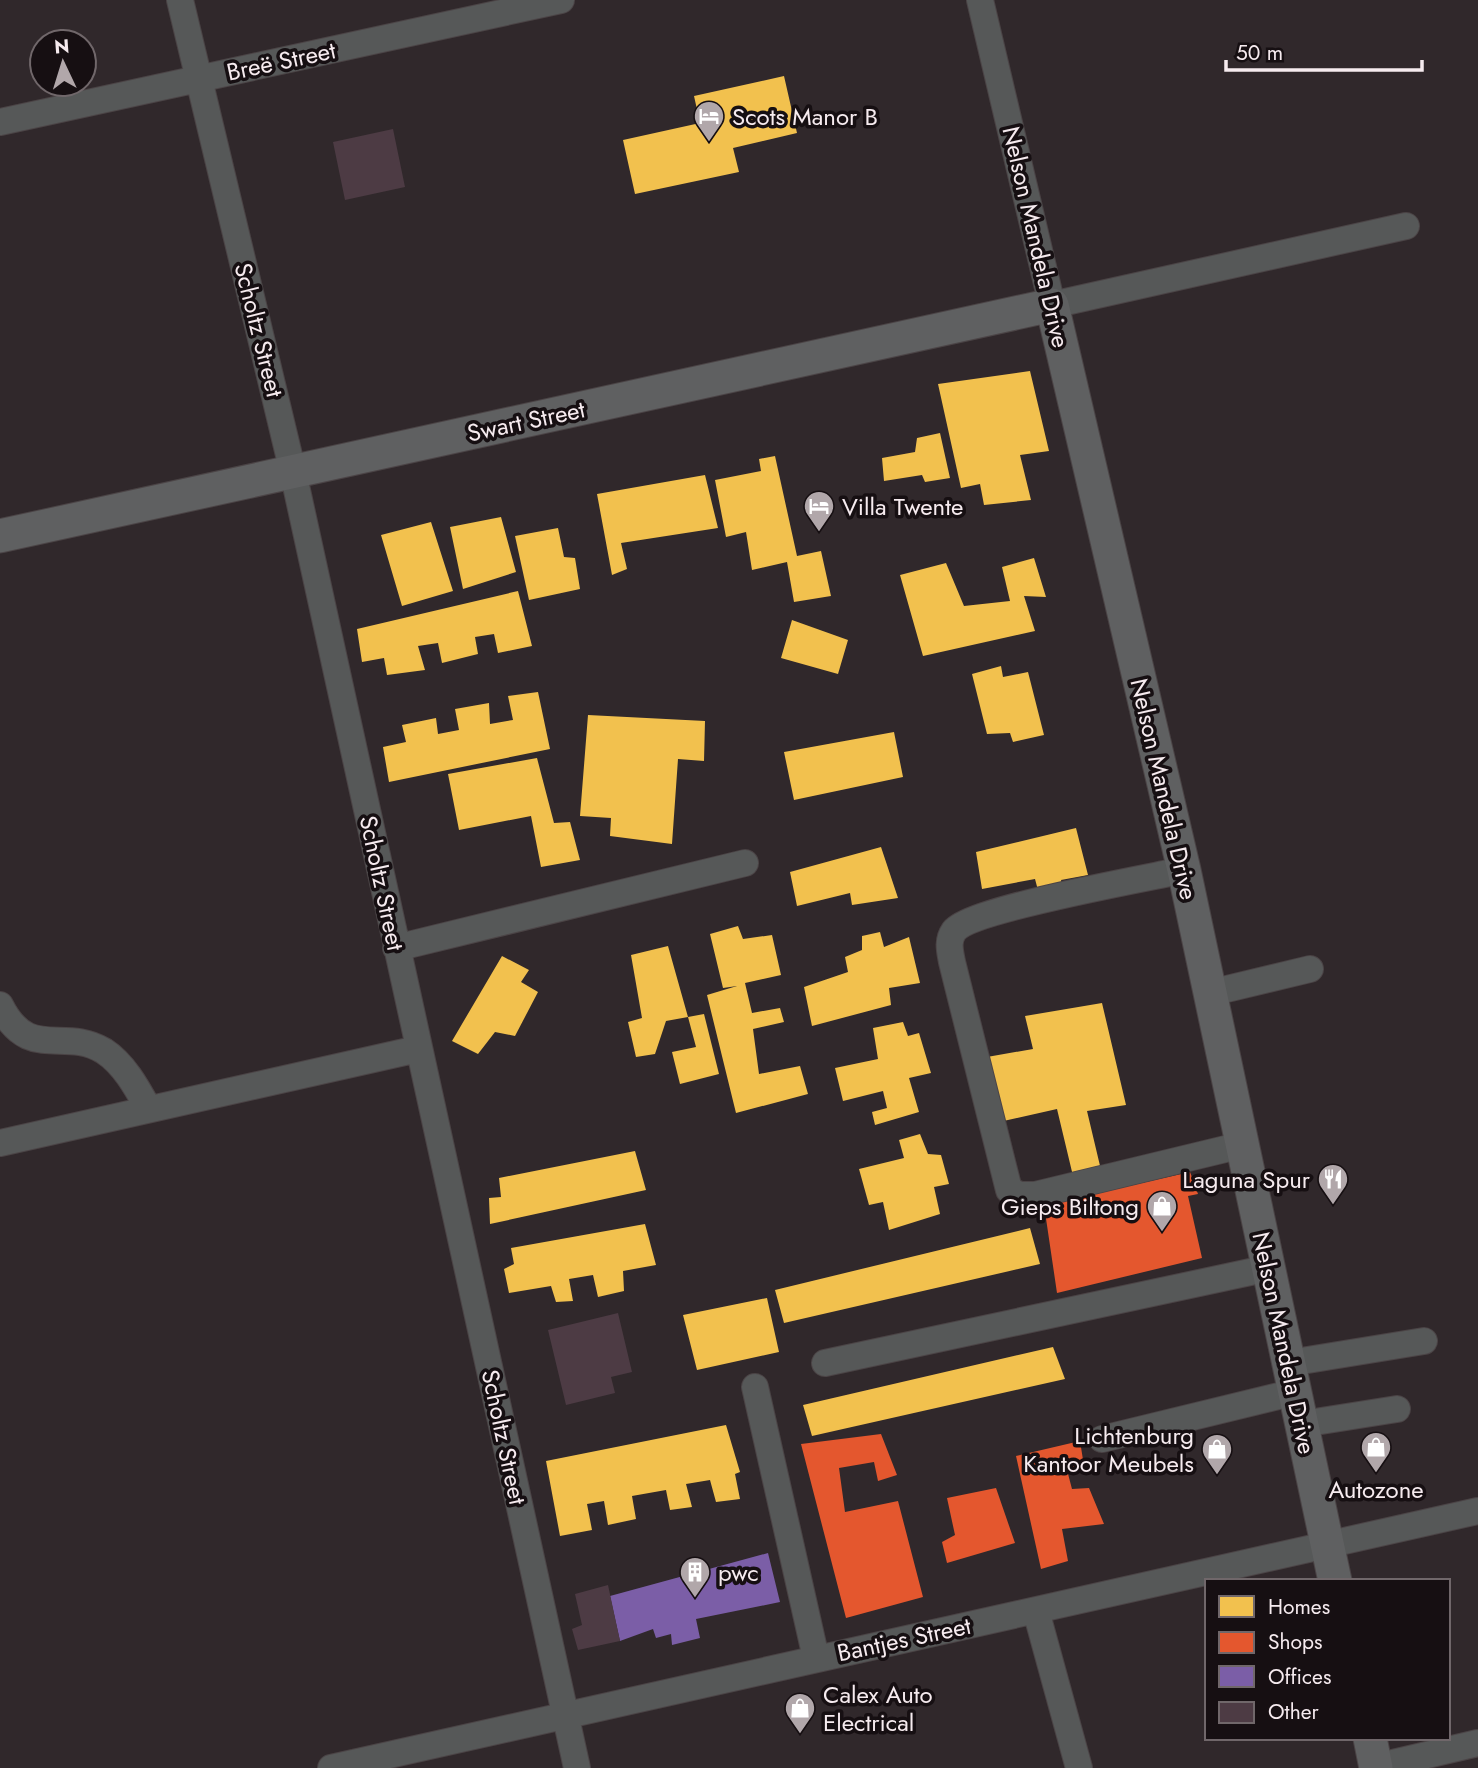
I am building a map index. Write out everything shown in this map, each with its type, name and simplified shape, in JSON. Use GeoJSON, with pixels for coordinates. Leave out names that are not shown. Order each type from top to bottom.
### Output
{"type":"FeatureCollection","features":[{"type":"Feature","properties":{"kind":"main road","name":"Swart Street"},"geometry":{"type":"LineString","coordinates":[[0,536],[1052,305]]}},
{"type":"Feature","properties":{"kind":"main road","name":"Nelson Mandela Drive"},"geometry":{"type":"LineString","coordinates":[[1052,305],[1184,870],[1335,1579]]}},
{"type":"Feature","properties":{"kind":"street","name":"Scholtz Street"},"geometry":{"type":"LineString","coordinates":[[180,0],[293,472],[577,1768]]}},
{"type":"Feature","properties":{"kind":"street","name":"Breë Street"},"geometry":{"type":"LineString","coordinates":[[0,122],[561,0]]}},
{"type":"Feature","properties":{"kind":"street","name":"Nelson Mandela Drive"},"geometry":{"type":"LineString","coordinates":[[981,0],[1052,305]]}},
{"type":"Feature","properties":{"kind":"street"},"geometry":{"type":"LineString","coordinates":[[1052,305],[1406,226]]}},
{"type":"Feature","properties":{"kind":"street"},"geometry":{"type":"LineString","coordinates":[[397,948],[745,863]]}},
{"type":"Feature","properties":{"kind":"street"},"geometry":{"type":"LineString","coordinates":[[1184,870],[1006,910],[964,923],[955,931],[948,944],[1009,1190],[1020,1195],[1035,1195],[1242,1145]]}},
{"type":"Feature","properties":{"kind":"street"},"geometry":{"type":"LineString","coordinates":[[1210,992],[1310,969]]}},
{"type":"Feature","properties":{"kind":"street"},"geometry":{"type":"LineString","coordinates":[[0,1005],[9,1024],[19,1033],[104,1051],[135,1086],[148,1108]]}},
{"type":"Feature","properties":{"kind":"street"},"geometry":{"type":"LineString","coordinates":[[0,1143],[418,1049]]}},
{"type":"Feature","properties":{"kind":"street"},"geometry":{"type":"LineString","coordinates":[[825,1363],[1269,1268]]}},
{"type":"Feature","properties":{"kind":"street"},"geometry":{"type":"LineString","coordinates":[[1102,1439],[1295,1393],[1424,1340]]}},
{"type":"Feature","properties":{"kind":"street"},"geometry":{"type":"LineString","coordinates":[[755,1387],[816,1658]]}},
{"type":"Feature","properties":{"kind":"street"},"geometry":{"type":"LineString","coordinates":[[1295,1393],[1397,1409]]}},
{"type":"Feature","properties":{"kind":"street","name":"Bantjes Street"},"geometry":{"type":"LineString","coordinates":[[331,1768],[1478,1511]]}},
{"type":"Feature","properties":{"kind":"street"},"geometry":{"type":"LineString","coordinates":[[1036,1611],[1079,1768]]}},
{"type":"Feature","properties":{"kind":"street"},"geometry":{"type":"LineString","coordinates":[[1374,1758],[1478,1744]]}},
{"type":"Feature","properties":{"kind":"building: Homes"},"geometry":{"type":"Polygon","coordinates":[[[784,76],[797,133],[733,148],[739,172],[635,194],[623,140],[700,123],[694,96],[784,76]]]}},
{"type":"Feature","properties":{"kind":"building: Homes"},"geometry":{"type":"Polygon","coordinates":[[[1030,371],[1049,451],[1020,455],[1031,500],[984,505],[980,484],[961,488],[938,384],[1030,371]]]}},
{"type":"Feature","properties":{"kind":"building: Homes"},"geometry":{"type":"Polygon","coordinates":[[[940,433],[950,478],[925,482],[922,475],[884,481],[882,458],[915,452],[917,438],[940,433]]]}},
{"type":"Feature","properties":{"kind":"building: Homes"},"geometry":{"type":"Polygon","coordinates":[[[775,456],[797,556],[821,551],[831,596],[794,602],[787,562],[752,570],[746,532],[726,537],[715,480],[761,471],[759,459],[775,456]]]}},
{"type":"Feature","properties":{"kind":"building: Homes"},"geometry":{"type":"Polygon","coordinates":[[[705,475],[718,528],[621,543],[627,569],[612,575],[597,494],[705,475]]]}},
{"type":"Feature","properties":{"kind":"building: Homes"},"geometry":{"type":"Polygon","coordinates":[[[501,517],[516,572],[463,589],[450,527],[501,517]]]}},
{"type":"Feature","properties":{"kind":"building: Homes"},"geometry":{"type":"Polygon","coordinates":[[[431,522],[453,591],[402,606],[381,535],[431,522]]]}},
{"type":"Feature","properties":{"kind":"building: Homes"},"geometry":{"type":"Polygon","coordinates":[[[558,528],[564,557],[575,558],[580,589],[529,600],[515,536],[558,528]]]}},
{"type":"Feature","properties":{"kind":"building: Homes"},"geometry":{"type":"Polygon","coordinates":[[[1034,558],[1046,597],[1024,596],[1035,631],[923,656],[900,575],[946,563],[964,606],[1010,601],[1002,567],[1034,558]]]}},
{"type":"Feature","properties":{"kind":"building: Homes"},"geometry":{"type":"Polygon","coordinates":[[[518,591],[532,646],[498,653],[494,634],[475,637],[478,654],[442,663],[438,643],[418,646],[425,670],[387,675],[384,658],[362,662],[357,629],[518,591]]]}},
{"type":"Feature","properties":{"kind":"building: Homes"},"geometry":{"type":"Polygon","coordinates":[[[792,620],[848,640],[838,674],[781,658],[792,620]]]}},
{"type":"Feature","properties":{"kind":"building: Homes"},"geometry":{"type":"Polygon","coordinates":[[[1001,666],[1003,677],[1028,672],[1044,735],[1013,742],[1010,733],[987,734],[972,674],[1001,666]]]}},
{"type":"Feature","properties":{"kind":"building: Homes"},"geometry":{"type":"Polygon","coordinates":[[[538,692],[550,749],[389,782],[383,747],[406,742],[402,725],[436,718],[438,734],[459,730],[455,709],[489,703],[490,724],[513,720],[508,696],[538,692]]]}},
{"type":"Feature","properties":{"kind":"building: Homes"},"geometry":{"type":"Polygon","coordinates":[[[588,715],[705,721],[704,761],[678,759],[672,844],[610,836],[611,818],[580,816],[588,715]]]}},
{"type":"Feature","properties":{"kind":"building: Homes"},"geometry":{"type":"Polygon","coordinates":[[[894,732],[903,777],[794,800],[784,752],[894,732]]]}},
{"type":"Feature","properties":{"kind":"building: Homes"},"geometry":{"type":"Polygon","coordinates":[[[537,758],[554,823],[570,822],[580,860],[541,867],[531,816],[459,830],[448,774],[537,758]]]}},
{"type":"Feature","properties":{"kind":"building: Homes"},"geometry":{"type":"Polygon","coordinates":[[[1076,828],[1088,875],[1061,880],[1063,888],[1039,894],[1035,879],[982,889],[976,852],[1076,828]]]}},
{"type":"Feature","properties":{"kind":"building: Homes"},"geometry":{"type":"Polygon","coordinates":[[[881,847],[898,898],[852,905],[850,893],[797,906],[790,872],[881,847]]]}},
{"type":"Feature","properties":{"kind":"building: Homes"},"geometry":{"type":"Polygon","coordinates":[[[738,926],[743,939],[772,935],[781,975],[745,983],[752,1013],[780,1008],[784,1022],[753,1029],[759,1074],[800,1066],[808,1094],[736,1113],[707,995],[737,986],[723,988],[710,934],[738,926]]]}},
{"type":"Feature","properties":{"kind":"building: Homes"},"geometry":{"type":"Polygon","coordinates":[[[880,932],[884,947],[909,937],[920,983],[889,988],[891,1005],[812,1026],[804,987],[848,972],[845,957],[862,950],[862,936],[880,932]]]}},
{"type":"Feature","properties":{"kind":"building: Homes"},"geometry":{"type":"Polygon","coordinates":[[[668,946],[688,1017],[666,1021],[655,1054],[636,1057],[628,1022],[642,1018],[631,955],[668,946]]]}},
{"type":"Feature","properties":{"kind":"building: Homes"},"geometry":{"type":"Polygon","coordinates":[[[502,956],[529,970],[521,982],[538,992],[515,1036],[495,1032],[478,1054],[452,1041],[502,956]]]}},
{"type":"Feature","properties":{"kind":"building: Homes"},"geometry":{"type":"Polygon","coordinates":[[[1102,1003],[1126,1105],[1087,1111],[1101,1170],[1073,1176],[1057,1109],[999,1122],[987,1057],[1033,1049],[1025,1016],[1102,1003]]]}},
{"type":"Feature","properties":{"kind":"building: Homes"},"geometry":{"type":"Polygon","coordinates":[[[704,1014],[719,1074],[680,1084],[672,1052],[696,1047],[688,1017],[704,1014]]]}},
{"type":"Feature","properties":{"kind":"building: Homes"},"geometry":{"type":"Polygon","coordinates":[[[903,1022],[908,1036],[919,1033],[931,1073],[909,1078],[919,1112],[875,1125],[872,1112],[887,1108],[883,1091],[843,1101],[835,1068],[878,1059],[873,1028],[903,1022]]]}},
{"type":"Feature","properties":{"kind":"building: Homes"},"geometry":{"type":"Polygon","coordinates":[[[920,1134],[928,1154],[941,1155],[949,1184],[934,1187],[940,1214],[889,1230],[883,1202],[869,1205],[859,1169],[904,1158],[899,1140],[920,1134]]]}},
{"type":"Feature","properties":{"kind":"building: Homes"},"geometry":{"type":"Polygon","coordinates":[[[635,1151],[646,1190],[490,1224],[489,1198],[501,1197],[499,1178],[635,1151]]]}},
{"type":"Feature","properties":{"kind":"building: Homes"},"geometry":{"type":"Polygon","coordinates":[[[645,1224],[656,1265],[623,1271],[624,1291],[598,1297],[593,1275],[569,1279],[573,1301],[556,1302],[551,1286],[509,1293],[504,1269],[514,1264],[511,1248],[645,1224]]]}},
{"type":"Feature","properties":{"kind":"building: Homes"},"geometry":{"type":"Polygon","coordinates":[[[1030,1228],[1040,1264],[784,1323],[775,1290],[1030,1228]]]}},
{"type":"Feature","properties":{"kind":"building: Homes"},"geometry":{"type":"Polygon","coordinates":[[[767,1298],[779,1352],[697,1370],[683,1315],[767,1298]]]}},
{"type":"Feature","properties":{"kind":"building: Homes"},"geometry":{"type":"Polygon","coordinates":[[[1053,1347],[1065,1379],[812,1436],[803,1405],[1053,1347]]]}},
{"type":"Feature","properties":{"kind":"building: Homes"},"geometry":{"type":"Polygon","coordinates":[[[726,1425],[740,1472],[735,1474],[740,1499],[716,1502],[710,1480],[686,1484],[692,1507],[670,1510],[666,1490],[632,1496],[636,1519],[608,1525],[604,1501],[587,1504],[592,1530],[560,1536],[546,1461],[726,1425]]]}},
{"type":"Feature","properties":{"kind":"building: Shops"},"geometry":{"type":"Polygon","coordinates":[[[1190,1172],[1198,1194],[1188,1196],[1202,1258],[1057,1293],[1044,1205],[1190,1172]]]}},
{"type":"Feature","properties":{"kind":"building: Shops"},"geometry":{"type":"Polygon","coordinates":[[[881,1434],[897,1475],[878,1481],[874,1462],[839,1468],[845,1512],[898,1501],[923,1597],[846,1618],[801,1444],[881,1434]]]}},
{"type":"Feature","properties":{"kind":"building: Shops"},"geometry":{"type":"Polygon","coordinates":[[[1080,1441],[1084,1466],[1067,1470],[1072,1489],[1089,1488],[1104,1524],[1062,1529],[1068,1561],[1041,1569],[1016,1456],[1080,1441]]]}},
{"type":"Feature","properties":{"kind":"building: Shops"},"geometry":{"type":"Polygon","coordinates":[[[996,1488],[1015,1543],[947,1563],[942,1542],[955,1535],[947,1498],[996,1488]]]}},
{"type":"Feature","properties":{"kind":"building: Offices","name":"pwc"},"geometry":{"type":"Polygon","coordinates":[[[768,1553],[780,1602],[696,1619],[700,1638],[672,1645],[671,1634],[656,1638],[653,1629],[620,1641],[610,1596],[768,1553]]]}},
{"type":"Feature","properties":{"kind":"building: Other"},"geometry":{"type":"Polygon","coordinates":[[[393,129],[405,187],[345,200],[333,142],[393,129]]]}},
{"type":"Feature","properties":{"kind":"building: Other"},"geometry":{"type":"Polygon","coordinates":[[[618,1313],[632,1372],[611,1377],[615,1393],[566,1405],[548,1330],[618,1313]]]}},
{"type":"Feature","properties":{"kind":"building: Other"},"geometry":{"type":"Polygon","coordinates":[[[608,1585],[620,1641],[578,1650],[572,1629],[582,1625],[575,1594],[608,1585]]]}},
{"type":"Feature","properties":{"kind":"place","name":"Scots Manor B"},"geometry":{"type":"Point","coordinates":[709,143]}},
{"type":"Feature","properties":{"kind":"place","name":"Villa Twente"},"geometry":{"type":"Point","coordinates":[819,533]}},
{"type":"Feature","properties":{"kind":"place","name":"Laguna Spur"},"geometry":{"type":"Point","coordinates":[1333,1206]}},
{"type":"Feature","properties":{"kind":"place","name":"Gieps Biltong"},"geometry":{"type":"Point","coordinates":[1162,1233]}},
{"type":"Feature","properties":{"kind":"place","name":"Autozone"},"geometry":{"type":"Point","coordinates":[1376,1474]}},
{"type":"Feature","properties":{"kind":"place","name":"Lichtenburg Kantoor Meubels"},"geometry":{"type":"Point","coordinates":[1217,1476]}},
{"type":"Feature","properties":{"kind":"place","name":"pwc"},"geometry":{"type":"Point","coordinates":[695,1599]}},
{"type":"Feature","properties":{"kind":"place","name":"Calex Auto Electrical"},"geometry":{"type":"Point","coordinates":[800,1735]}}]}
